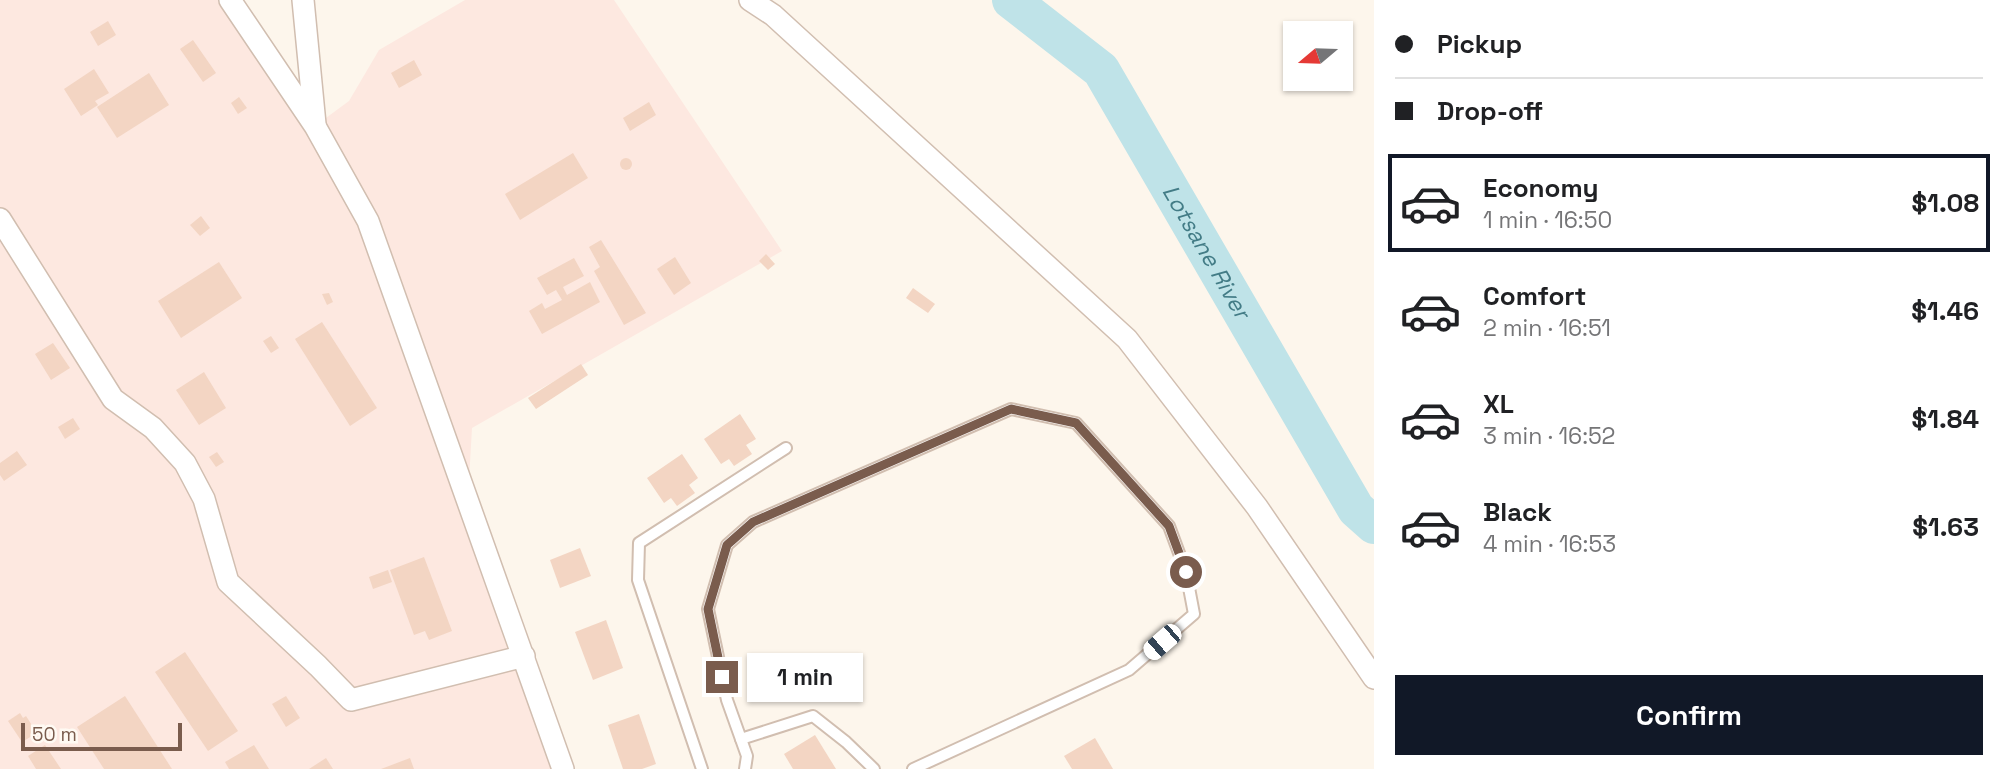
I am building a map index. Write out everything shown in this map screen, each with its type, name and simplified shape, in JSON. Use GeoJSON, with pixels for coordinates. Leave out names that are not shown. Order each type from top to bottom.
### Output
{"type":"FeatureCollection","features":[{"type":"Feature","properties":{"kind":"street"},"geometry":{"type":"LineString","coordinates":[[230,0],[315,126],[368,221],[563,769]]}},
{"type":"Feature","properties":{"kind":"street"},"geometry":{"type":"LineString","coordinates":[[303,0],[315,126]]}},
{"type":"Feature","properties":{"kind":"street"},"geometry":{"type":"LineString","coordinates":[[750,0],[783,24],[1127,339],[1257,507],[1374,678]]}},
{"type":"Feature","properties":{"kind":"street"},"geometry":{"type":"LineString","coordinates":[[0,219],[113,399],[153,428],[185,463],[204,499],[228,582],[351,700],[524,656]]}},
{"type":"Feature","properties":{"kind":"lane"},"geometry":{"type":"LineString","coordinates":[[745,769],[747,756],[727,700],[708,609],[727,545],[753,522],[1011,409],[1076,423],[1169,526],[1186,572],[1194,614],[1129,670],[913,769]]}},
{"type":"Feature","properties":{"kind":"lane"},"geometry":{"type":"LineString","coordinates":[[702,769],[638,580],[639,544],[786,448]]}},
{"type":"Feature","properties":{"kind":"lane"},"geometry":{"type":"LineString","coordinates":[[741,738],[813,716],[874,769]]}},
{"type":"Feature","properties":{"kind":"shaded area"},"geometry":{"type":"Polygon","coordinates":[[[0,0],[230,0],[315,126],[349,101],[379,50],[465,0],[614,0],[782,251],[472,428],[468,498],[563,769],[0,769],[0,0]]]}},
{"type":"Feature","properties":{"kind":"building"},"geometry":{"type":"Polygon","coordinates":[[[108,21],[116,35],[98,46],[90,32],[108,21]]]}},
{"type":"Feature","properties":{"kind":"building"},"geometry":{"type":"Polygon","coordinates":[[[193,40],[216,73],[203,82],[180,49],[193,40]]]}},
{"type":"Feature","properties":{"kind":"building"},"geometry":{"type":"Polygon","coordinates":[[[414,60],[422,75],[399,88],[391,73],[414,60]]]}},
{"type":"Feature","properties":{"kind":"building"},"geometry":{"type":"Polygon","coordinates":[[[94,69],[109,93],[95,101],[98,105],[81,116],[64,89],[94,69]]]}},
{"type":"Feature","properties":{"kind":"building"},"geometry":{"type":"Polygon","coordinates":[[[149,73],[169,105],[117,138],[97,107],[149,73]]]}},
{"type":"Feature","properties":{"kind":"building"},"geometry":{"type":"Polygon","coordinates":[[[239,97],[247,108],[238,114],[231,103],[239,97]]]}},
{"type":"Feature","properties":{"kind":"building"},"geometry":{"type":"Polygon","coordinates":[[[649,102],[656,115],[630,131],[623,118],[649,102]]]}},
{"type":"Feature","properties":{"kind":"building"},"geometry":{"type":"Polygon","coordinates":[[[573,153],[588,178],[520,220],[505,194],[573,153]]]}},
{"type":"Feature","properties":{"kind":"building"},"geometry":{"type":"Polygon","coordinates":[[[626,158],[632,164],[626,170],[620,164],[626,158]]]}},
{"type":"Feature","properties":{"kind":"building"},"geometry":{"type":"Polygon","coordinates":[[[201,216],[210,228],[200,236],[190,225],[201,216]]]}},
{"type":"Feature","properties":{"kind":"building"},"geometry":{"type":"Polygon","coordinates":[[[601,240],[646,313],[624,325],[594,271],[600,267],[589,247],[601,240]]]}},
{"type":"Feature","properties":{"kind":"building"},"geometry":{"type":"Polygon","coordinates":[[[766,254],[775,264],[768,270],[759,261],[766,254]]]}},
{"type":"Feature","properties":{"kind":"building"},"geometry":{"type":"Polygon","coordinates":[[[675,257],[691,283],[674,295],[657,269],[675,257]]]}},
{"type":"Feature","properties":{"kind":"building"},"geometry":{"type":"Polygon","coordinates":[[[574,258],[584,276],[563,287],[567,295],[590,282],[600,302],[542,334],[529,311],[542,303],[545,309],[562,300],[556,290],[547,295],[537,278],[574,258]]]}},
{"type":"Feature","properties":{"kind":"building"},"geometry":{"type":"Polygon","coordinates":[[[219,262],[242,298],[181,338],[158,301],[219,262]]]}},
{"type":"Feature","properties":{"kind":"building"},"geometry":{"type":"Polygon","coordinates":[[[913,288],[935,304],[928,313],[906,298],[913,288]]]}},
{"type":"Feature","properties":{"kind":"building"},"geometry":{"type":"Polygon","coordinates":[[[329,293],[333,302],[327,305],[322,294],[329,293]]]}},
{"type":"Feature","properties":{"kind":"building"},"geometry":{"type":"Polygon","coordinates":[[[322,322],[377,408],[350,426],[295,339],[322,322]]]}},
{"type":"Feature","properties":{"kind":"building"},"geometry":{"type":"Polygon","coordinates":[[[271,336],[279,348],[271,353],[263,341],[271,336]]]}},
{"type":"Feature","properties":{"kind":"building"},"geometry":{"type":"Polygon","coordinates":[[[53,343],[70,368],[51,380],[35,354],[53,343]]]}},
{"type":"Feature","properties":{"kind":"building"},"geometry":{"type":"Polygon","coordinates":[[[581,364],[588,375],[536,409],[528,398],[581,364]]]}},
{"type":"Feature","properties":{"kind":"building"},"geometry":{"type":"Polygon","coordinates":[[[204,372],[226,408],[199,425],[176,390],[204,372]]]}},
{"type":"Feature","properties":{"kind":"building"},"geometry":{"type":"Polygon","coordinates":[[[740,414],[756,439],[746,445],[752,454],[734,466],[729,459],[721,464],[704,439],[740,414]]]}},
{"type":"Feature","properties":{"kind":"building"},"geometry":{"type":"Polygon","coordinates":[[[73,418],[80,429],[65,439],[58,427],[73,418]]]}},
{"type":"Feature","properties":{"kind":"building"},"geometry":{"type":"Polygon","coordinates":[[[17,451],[27,465],[4,481],[0,475],[0,463],[17,451]]]}},
{"type":"Feature","properties":{"kind":"building"},"geometry":{"type":"Polygon","coordinates":[[[217,452],[224,462],[216,467],[209,457],[217,452]]]}},
{"type":"Feature","properties":{"kind":"building"},"geometry":{"type":"Polygon","coordinates":[[[682,454],[698,478],[689,485],[695,493],[677,506],[671,498],[664,503],[647,478],[682,454]]]}},
{"type":"Feature","properties":{"kind":"building"},"geometry":{"type":"Polygon","coordinates":[[[580,548],[591,576],[560,588],[550,560],[580,548]]]}},
{"type":"Feature","properties":{"kind":"building"},"geometry":{"type":"Polygon","coordinates":[[[424,557],[452,631],[429,640],[425,631],[414,635],[390,570],[424,557]]]}},
{"type":"Feature","properties":{"kind":"building"},"geometry":{"type":"Polygon","coordinates":[[[388,570],[392,582],[373,589],[369,577],[388,570]]]}},
{"type":"Feature","properties":{"kind":"building"},"geometry":{"type":"Polygon","coordinates":[[[606,620],[623,668],[593,680],[575,632],[606,620]]]}},
{"type":"Feature","properties":{"kind":"building"},"geometry":{"type":"Polygon","coordinates":[[[185,652],[238,731],[208,751],[155,672],[185,652]]]}},
{"type":"Feature","properties":{"kind":"building"},"geometry":{"type":"Polygon","coordinates":[[[125,696],[172,769],[104,769],[77,727],[125,696]]]}},
{"type":"Feature","properties":{"kind":"building"},"geometry":{"type":"Polygon","coordinates":[[[286,696],[300,718],[286,727],[272,704],[286,696]]]}},
{"type":"Feature","properties":{"kind":"building"},"geometry":{"type":"Polygon","coordinates":[[[20,713],[23,718],[26,716],[37,733],[22,742],[8,721],[20,713]]]}},
{"type":"Feature","properties":{"kind":"building"},"geometry":{"type":"Polygon","coordinates":[[[639,714],[656,764],[642,769],[623,769],[608,725],[639,714]]]}},
{"type":"Feature","properties":{"kind":"building"},"geometry":{"type":"Polygon","coordinates":[[[815,735],[836,769],[793,769],[784,754],[815,735]]]}},
{"type":"Feature","properties":{"kind":"building"},"geometry":{"type":"Polygon","coordinates":[[[1095,738],[1113,769],[1072,769],[1064,756],[1095,738]]]}},
{"type":"Feature","properties":{"kind":"building"},"geometry":{"type":"Polygon","coordinates":[[[45,745],[61,769],[36,769],[28,756],[45,745]]]}},
{"type":"Feature","properties":{"kind":"building"},"geometry":{"type":"Polygon","coordinates":[[[254,745],[269,769],[229,769],[225,762],[254,745]]]}},
{"type":"Feature","properties":{"kind":"building"},"geometry":{"type":"Polygon","coordinates":[[[326,758],[333,769],[309,769],[326,758]]]}},
{"type":"Feature","properties":{"kind":"building"},"geometry":{"type":"Polygon","coordinates":[[[410,758],[414,769],[381,769],[410,758]]]}},
{"type":"Feature","properties":{"kind":"waterway","name":"Lotsane River"},"geometry":{"type":"LineString","coordinates":[[1011,0],[1101,70],[1356,509],[1374,525]]}},
{"type":"Feature","properties":{"kind":"route"},"geometry":{"type":"LineString","coordinates":[[722,677],[708,609],[727,545],[753,522],[1011,409],[1076,423],[1169,526],[1186,572]]}}]}
